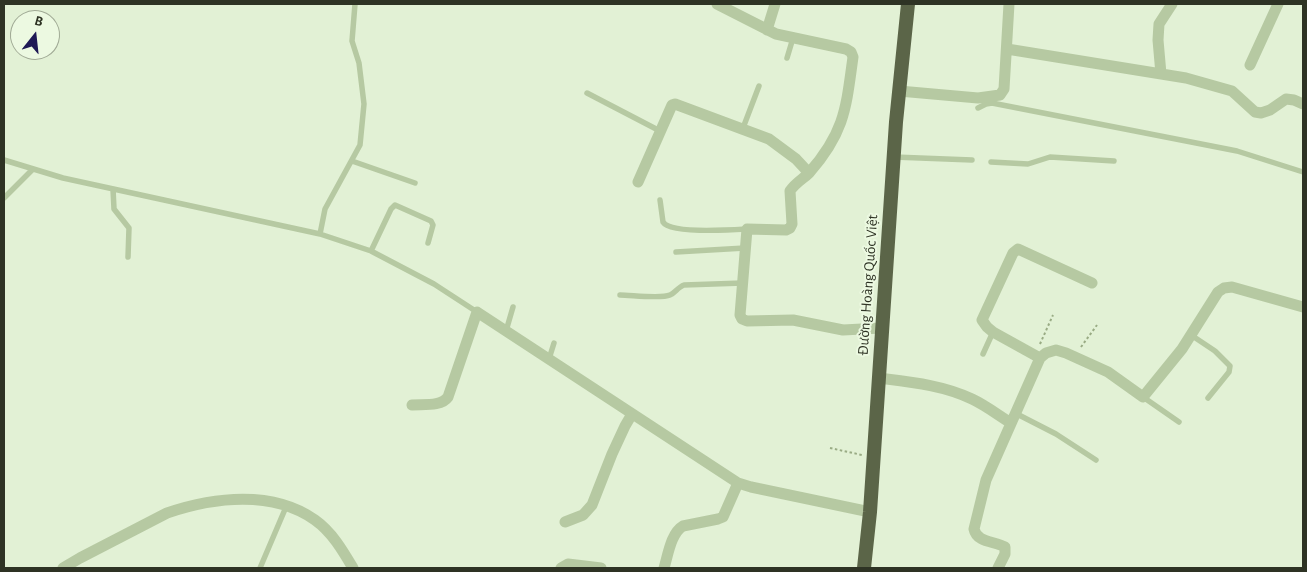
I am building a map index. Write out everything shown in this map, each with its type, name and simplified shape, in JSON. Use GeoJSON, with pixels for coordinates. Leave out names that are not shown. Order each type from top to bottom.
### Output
{"type":"FeatureCollection","features":[{"type":"Feature","properties":{"kind":"highway","name":"Đường Hoàng Quốc Việt"},"geometry":{"type":"LineString","coordinates":[[864,568],[870,512],[881,328],[899,91],[908,4]]}},
{"type":"Feature","properties":{"kind":"street"},"geometry":{"type":"LineString","coordinates":[[717,4],[767,30],[793,38],[846,49],[851,52],[853,57],[847,102],[842,122],[833,141],[809,173],[790,191],[792,224],[790,228],[786,230],[747,229],[740,314],[742,319],[747,321],[793,320],[843,330],[881,328]]}},
{"type":"Feature","properties":{"kind":"street"},"geometry":{"type":"LineString","coordinates":[[767,30],[776,4]]}},
{"type":"Feature","properties":{"kind":"street"},"geometry":{"type":"LineString","coordinates":[[899,91],[978,98],[1000,96],[1004,89],[1009,4]]}},
{"type":"Feature","properties":{"kind":"street"},"geometry":{"type":"LineString","coordinates":[[1161,74],[1158,40],[1159,24],[1172,4]]}},
{"type":"Feature","properties":{"kind":"street"},"geometry":{"type":"LineString","coordinates":[[1250,65],[1278,4]]}},
{"type":"Feature","properties":{"kind":"street"},"geometry":{"type":"LineString","coordinates":[[1007,49],[1186,78],[1232,91],[1256,112],[1261,113],[1270,110],[1286,99],[1303,104]]}},
{"type":"Feature","properties":{"kind":"street"},"geometry":{"type":"LineString","coordinates":[[638,182],[672,105],[675,104],[769,138],[796,159],[809,173]]}},
{"type":"Feature","properties":{"kind":"street"},"geometry":{"type":"LineString","coordinates":[[1037,357],[993,332],[983,324],[983,317],[1013,253],[1018,249],[1092,283]]}},
{"type":"Feature","properties":{"kind":"street"},"geometry":{"type":"LineString","coordinates":[[998,568],[1005,554],[1004,548],[983,540],[975,534],[974,529],[986,480],[1037,357],[1056,350],[1075,356],[1108,372],[1144,397],[1177,356],[1218,292],[1224,288],[1232,287],[1303,307]]}},
{"type":"Feature","properties":{"kind":"street"},"geometry":{"type":"LineString","coordinates":[[412,405],[439,403],[444,402],[448,398],[477,312],[738,482],[751,487],[870,512]]}},
{"type":"Feature","properties":{"kind":"street"},"geometry":{"type":"LineString","coordinates":[[878,378],[916,382],[945,389],[1013,418]]}},
{"type":"Feature","properties":{"kind":"street"},"geometry":{"type":"LineString","coordinates":[[565,522],[578,518],[592,505],[612,454],[632,414]]}},
{"type":"Feature","properties":{"kind":"street"},"geometry":{"type":"LineString","coordinates":[[664,568],[678,529],[683,526],[718,520],[723,517],[738,482]]}},
{"type":"Feature","properties":{"kind":"street"},"geometry":{"type":"LineString","coordinates":[[63,568],[149,522],[182,508],[225,500],[248,499],[268,501],[315,520],[330,534],[353,568]]}},
{"type":"Feature","properties":{"kind":"street"},"geometry":{"type":"LineString","coordinates":[[561,568],[568,564],[601,568]]}},
{"type":"Feature","properties":{"kind":"lane"},"geometry":{"type":"LineString","coordinates":[[320,234],[325,209],[360,145],[364,104],[359,63],[352,41],[355,4]]}},
{"type":"Feature","properties":{"kind":"lane"},"geometry":{"type":"LineString","coordinates":[[787,58],[793,38]]}},
{"type":"Feature","properties":{"kind":"lane"},"geometry":{"type":"LineString","coordinates":[[743,128],[759,86]]}},
{"type":"Feature","properties":{"kind":"lane"},"geometry":{"type":"LineString","coordinates":[[587,93],[660,131]]}},
{"type":"Feature","properties":{"kind":"lane"},"geometry":{"type":"LineString","coordinates":[[978,108],[992,103],[1104,124],[1237,151],[1303,172]]}},
{"type":"Feature","properties":{"kind":"lane"},"geometry":{"type":"LineString","coordinates":[[894,157],[972,160]]}},
{"type":"Feature","properties":{"kind":"lane"},"geometry":{"type":"LineString","coordinates":[[991,162],[1028,164],[1050,157],[1114,161]]}},
{"type":"Feature","properties":{"kind":"lane"},"geometry":{"type":"LineString","coordinates":[[4,160],[113,189],[320,234],[371,251],[434,284],[477,312]]}},
{"type":"Feature","properties":{"kind":"lane"},"geometry":{"type":"LineString","coordinates":[[352,161],[415,183]]}},
{"type":"Feature","properties":{"kind":"lane"},"geometry":{"type":"LineString","coordinates":[[4,198],[33,169]]}},
{"type":"Feature","properties":{"kind":"lane"},"geometry":{"type":"LineString","coordinates":[[113,189],[114,209],[129,228],[128,257]]}},
{"type":"Feature","properties":{"kind":"lane"},"geometry":{"type":"LineString","coordinates":[[660,200],[662,222],[668,227],[694,230],[747,229]]}},
{"type":"Feature","properties":{"kind":"lane"},"geometry":{"type":"LineString","coordinates":[[371,251],[391,209],[395,206],[431,221],[433,225],[428,243]]}},
{"type":"Feature","properties":{"kind":"lane"},"geometry":{"type":"LineString","coordinates":[[676,252],[745,248]]}},
{"type":"Feature","properties":{"kind":"lane"},"geometry":{"type":"LineString","coordinates":[[620,295],[665,296],[672,294],[684,285],[743,283]]}},
{"type":"Feature","properties":{"kind":"lane"},"geometry":{"type":"LineString","coordinates":[[506,330],[513,307]]}},
{"type":"Feature","properties":{"kind":"lane"},"geometry":{"type":"LineString","coordinates":[[983,354],[993,332]]}},
{"type":"Feature","properties":{"kind":"lane"},"geometry":{"type":"LineString","coordinates":[[1191,335],[1215,351],[1230,366],[1228,372],[1208,398]]}},
{"type":"Feature","properties":{"kind":"lane"},"geometry":{"type":"LineString","coordinates":[[549,359],[554,343]]}},
{"type":"Feature","properties":{"kind":"lane"},"geometry":{"type":"LineString","coordinates":[[1144,397],[1179,422]]}},
{"type":"Feature","properties":{"kind":"lane"},"geometry":{"type":"LineString","coordinates":[[1013,418],[1056,434],[1096,460]]}},
{"type":"Feature","properties":{"kind":"lane"},"geometry":{"type":"LineString","coordinates":[[260,568],[286,507]]}},
{"type":"Feature","properties":{"kind":"path"},"geometry":{"type":"LineString","coordinates":[[1037,357],[1053,315]]}},
{"type":"Feature","properties":{"kind":"path"},"geometry":{"type":"LineString","coordinates":[[1075,356],[1097,325]]}},
{"type":"Feature","properties":{"kind":"path"},"geometry":{"type":"LineString","coordinates":[[830,448],[873,457]]}}]}
